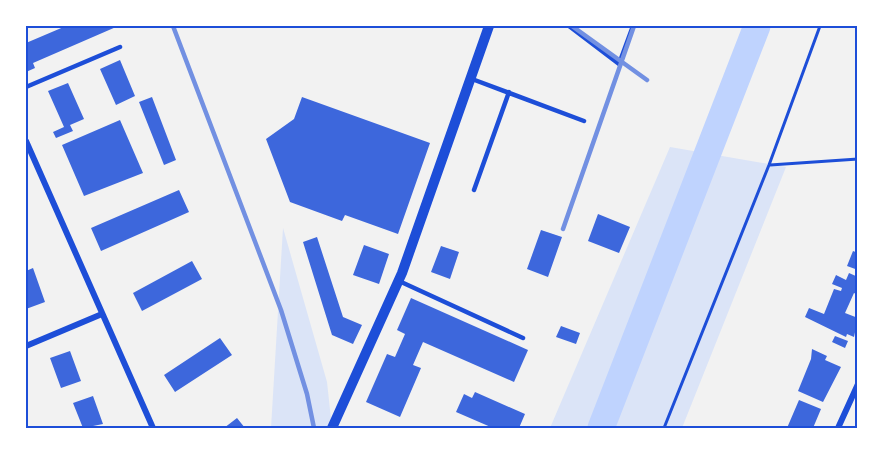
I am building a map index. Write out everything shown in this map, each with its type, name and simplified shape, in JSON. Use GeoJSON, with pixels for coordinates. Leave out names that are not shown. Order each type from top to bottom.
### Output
{"type":"FeatureCollection","features":[{"type":"Feature","properties":{"kind":"street"},"geometry":{"type":"LineString","coordinates":[[332,429],[399,281],[489,26]]}},
{"type":"Feature","properties":{"kind":"street"},"geometry":{"type":"LineString","coordinates":[[26,141],[153,429]]}},
{"type":"Feature","properties":{"kind":"street"},"geometry":{"type":"LineString","coordinates":[[26,346],[102,314]]}},
{"type":"Feature","properties":{"kind":"street"},"geometry":{"type":"LineString","coordinates":[[838,429],[858,384]]}},
{"type":"Feature","properties":{"kind":"lane"},"geometry":{"type":"LineString","coordinates":[[569,26],[619,64],[633,26]]}},
{"type":"Feature","properties":{"kind":"lane"},"geometry":{"type":"LineString","coordinates":[[26,87],[120,47]]}},
{"type":"Feature","properties":{"kind":"lane"},"geometry":{"type":"LineString","coordinates":[[470,78],[584,121]]}},
{"type":"Feature","properties":{"kind":"lane"},"geometry":{"type":"LineString","coordinates":[[474,190],[509,92]]}},
{"type":"Feature","properties":{"kind":"lane"},"geometry":{"type":"LineString","coordinates":[[399,281],[523,338]]}},
{"type":"Feature","properties":{"kind":"path"},"geometry":{"type":"LineString","coordinates":[[664,429],[769,165],[820,26]]}},
{"type":"Feature","properties":{"kind":"path"},"geometry":{"type":"LineString","coordinates":[[769,165],[858,159]]}},
{"type":"Feature","properties":{"kind":"shaded area"},"geometry":{"type":"Polygon","coordinates":[[[670,147],[786,167],[682,428],[550,428],[670,147]]]}},
{"type":"Feature","properties":{"kind":"shaded area"},"geometry":{"type":"Polygon","coordinates":[[[283,228],[327,382],[332,428],[271,428],[283,228]]]}},
{"type":"Feature","properties":{"kind":"building"},"geometry":{"type":"Polygon","coordinates":[[[66,26],[116,27],[33,63],[35,68],[26,72],[26,43],[66,26]]]}},
{"type":"Feature","properties":{"kind":"building"},"geometry":{"type":"Polygon","coordinates":[[[120,60],[135,96],[116,105],[100,69],[120,60]]]}},
{"type":"Feature","properties":{"kind":"building"},"geometry":{"type":"Polygon","coordinates":[[[68,83],[84,119],[70,125],[73,131],[56,138],[53,132],[64,127],[48,91],[68,83]]]}},
{"type":"Feature","properties":{"kind":"building"},"geometry":{"type":"Polygon","coordinates":[[[152,97],[176,160],[164,165],[139,102],[152,97]]]}},
{"type":"Feature","properties":{"kind":"building"},"geometry":{"type":"Polygon","coordinates":[[[302,97],[430,143],[398,234],[345,215],[342,221],[290,202],[266,139],[294,119],[302,97]]]}},
{"type":"Feature","properties":{"kind":"building"},"geometry":{"type":"Polygon","coordinates":[[[120,120],[143,173],[84,196],[62,145],[120,120]]]}},
{"type":"Feature","properties":{"kind":"building"},"geometry":{"type":"Polygon","coordinates":[[[179,190],[189,212],[101,251],[91,228],[179,190]]]}},
{"type":"Feature","properties":{"kind":"building"},"geometry":{"type":"Polygon","coordinates":[[[598,214],[630,227],[619,253],[588,241],[598,214]]]}},
{"type":"Feature","properties":{"kind":"building"},"geometry":{"type":"Polygon","coordinates":[[[541,230],[562,237],[548,277],[527,269],[541,230]]]}},
{"type":"Feature","properties":{"kind":"building"},"geometry":{"type":"Polygon","coordinates":[[[317,237],[343,317],[362,325],[353,344],[332,335],[303,242],[317,237]]]}},
{"type":"Feature","properties":{"kind":"building"},"geometry":{"type":"Polygon","coordinates":[[[364,245],[389,254],[379,284],[353,275],[364,245]]]}},
{"type":"Feature","properties":{"kind":"building"},"geometry":{"type":"Polygon","coordinates":[[[441,246],[459,252],[450,279],[431,272],[441,246]]]}},
{"type":"Feature","properties":{"kind":"building"},"geometry":{"type":"Polygon","coordinates":[[[853,251],[858,253],[858,270],[847,266],[853,251]]]}},
{"type":"Feature","properties":{"kind":"building"},"geometry":{"type":"Polygon","coordinates":[[[192,261],[202,279],[142,311],[133,293],[192,261]]]}},
{"type":"Feature","properties":{"kind":"building"},"geometry":{"type":"Polygon","coordinates":[[[33,268],[45,302],[26,309],[26,271],[33,268]]]}},
{"type":"Feature","properties":{"kind":"building"},"geometry":{"type":"Polygon","coordinates":[[[849,273],[858,277],[858,295],[854,293],[845,313],[858,318],[854,337],[847,334],[846,337],[805,317],[809,308],[824,314],[834,289],[841,291],[842,288],[832,284],[836,275],[846,280],[849,273]]]}},
{"type":"Feature","properties":{"kind":"building"},"geometry":{"type":"Polygon","coordinates":[[[411,298],[528,350],[514,382],[423,342],[413,365],[421,368],[400,417],[366,402],[387,354],[395,357],[405,334],[397,330],[411,298]]]}},
{"type":"Feature","properties":{"kind":"building"},"geometry":{"type":"Polygon","coordinates":[[[561,326],[580,333],[576,344],[556,337],[561,326]]]}},
{"type":"Feature","properties":{"kind":"building"},"geometry":{"type":"Polygon","coordinates":[[[835,336],[848,341],[845,348],[832,342],[835,336]]]}},
{"type":"Feature","properties":{"kind":"building"},"geometry":{"type":"Polygon","coordinates":[[[220,338],[232,355],[175,392],[164,375],[220,338]]]}},
{"type":"Feature","properties":{"kind":"building"},"geometry":{"type":"Polygon","coordinates":[[[812,349],[827,356],[825,360],[841,367],[823,402],[798,391],[811,359],[812,349]]]}},
{"type":"Feature","properties":{"kind":"building"},"geometry":{"type":"Polygon","coordinates":[[[70,351],[81,381],[61,388],[50,358],[70,351]]]}},
{"type":"Feature","properties":{"kind":"building"},"geometry":{"type":"Polygon","coordinates":[[[475,392],[525,414],[519,428],[493,428],[456,412],[464,394],[472,398],[475,392]]]}},
{"type":"Feature","properties":{"kind":"building"},"geometry":{"type":"Polygon","coordinates":[[[93,396],[103,424],[83,428],[73,403],[93,396]]]}},
{"type":"Feature","properties":{"kind":"building"},"geometry":{"type":"Polygon","coordinates":[[[799,400],[821,409],[813,428],[787,428],[799,400]]]}},
{"type":"Feature","properties":{"kind":"building"},"geometry":{"type":"Polygon","coordinates":[[[237,418],[245,428],[224,428],[237,418]]]}},
{"type":"Feature","properties":{"kind":"waterway"},"geometry":{"type":"LineString","coordinates":[[601,428],[757,26]]}},
{"type":"Feature","properties":{"kind":"railway"},"geometry":{"type":"LineString","coordinates":[[173,26],[281,310],[307,394],[314,428]]}},
{"type":"Feature","properties":{"kind":"railway"},"geometry":{"type":"LineString","coordinates":[[572,26],[647,80]]}},
{"type":"Feature","properties":{"kind":"railway"},"geometry":{"type":"LineString","coordinates":[[563,229],[634,26]]}}]}
